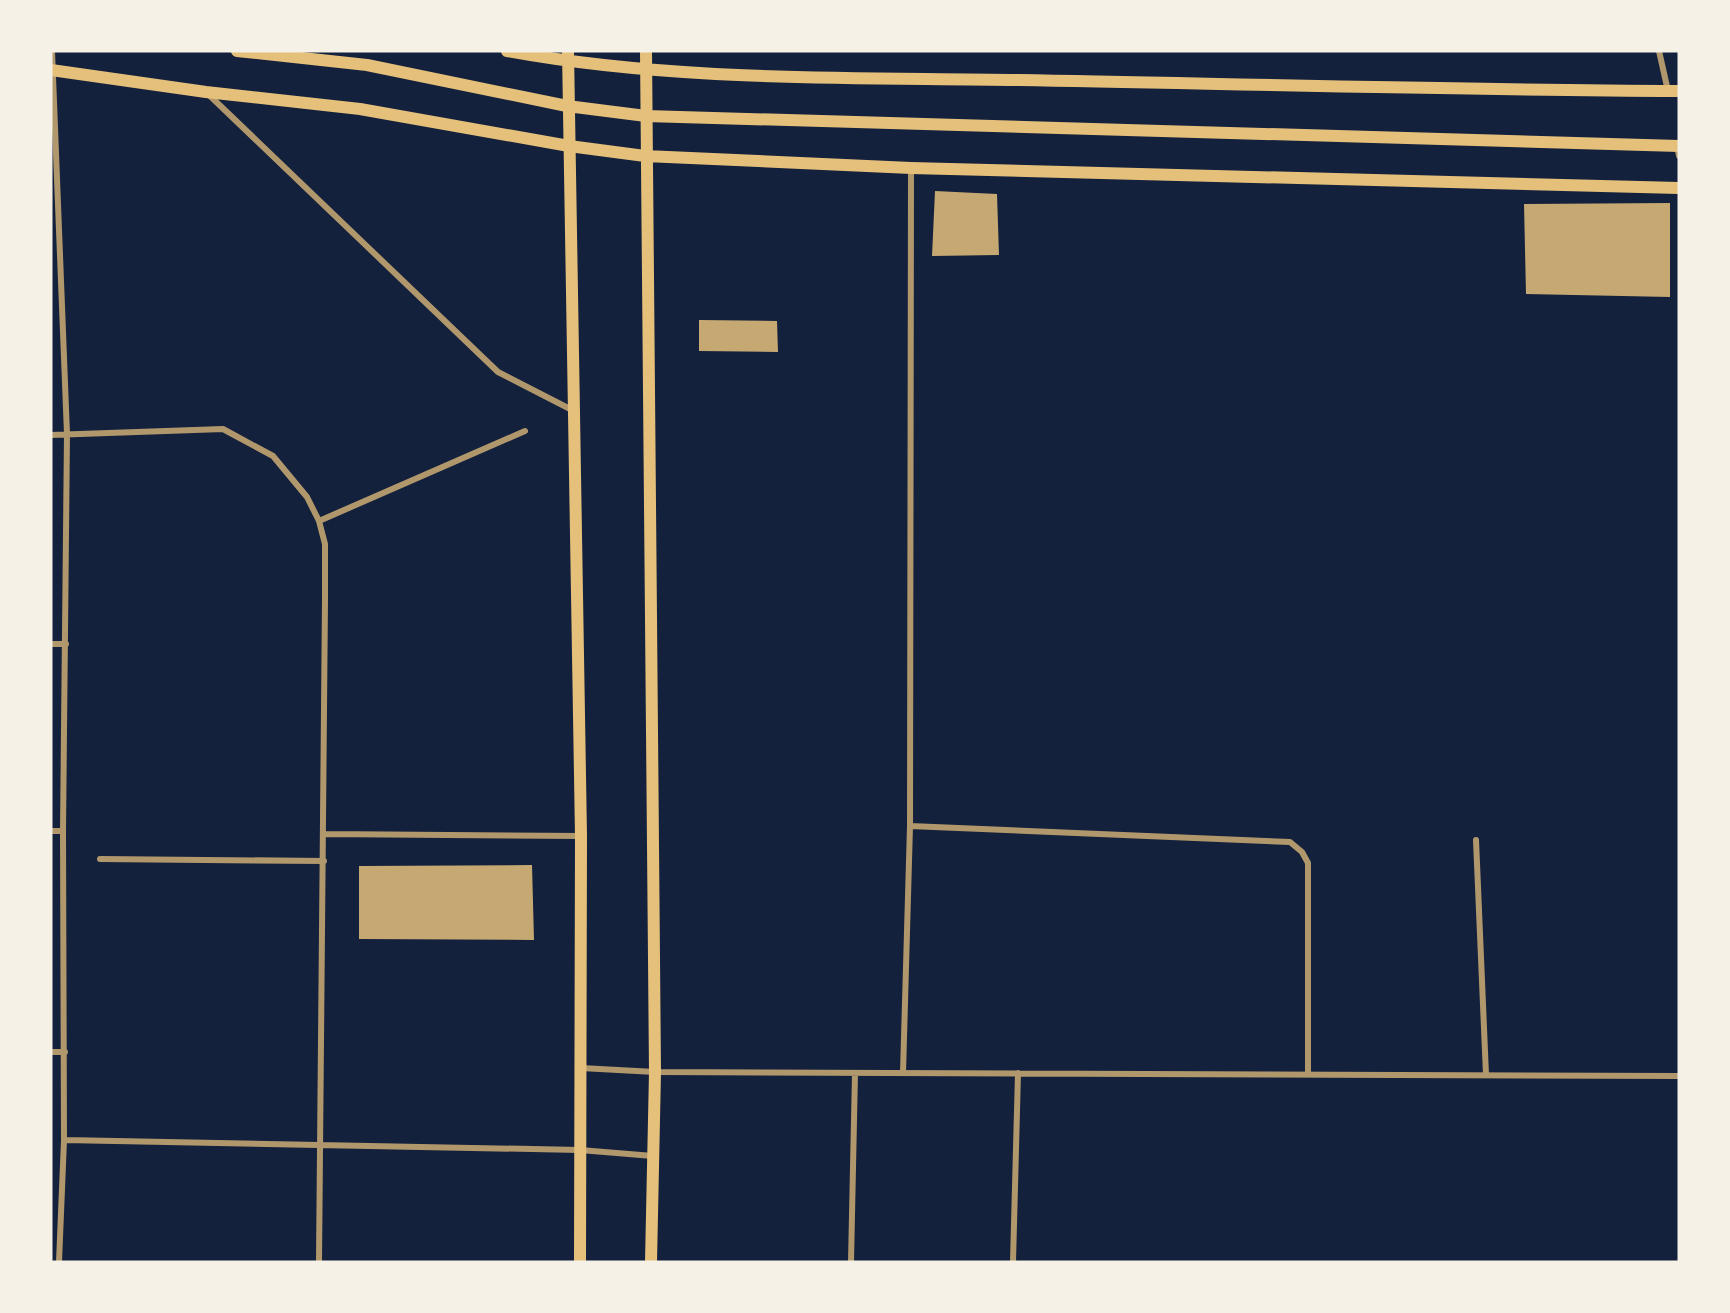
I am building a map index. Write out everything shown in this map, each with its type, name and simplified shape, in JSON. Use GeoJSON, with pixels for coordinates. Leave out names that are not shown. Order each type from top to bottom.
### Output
{"type":"FeatureCollection","features":[{"type":"Feature","properties":{"kind":"main road"},"geometry":{"type":"LineString","coordinates":[[237,51],[367,65],[567,106],[646,116],[1678,150]]}},
{"type":"Feature","properties":{"kind":"main road"},"geometry":{"type":"LineString","coordinates":[[507,51],[568,57],[646,71],[897,78],[1673,91]]}},
{"type":"Feature","properties":{"kind":"main road"},"geometry":{"type":"LineString","coordinates":[[646,51],[645,156],[655,1072],[651,1262]]}},
{"type":"Feature","properties":{"kind":"main road"},"geometry":{"type":"LineString","coordinates":[[568,57],[567,106],[575,411],[581,836],[580,1262]]}},
{"type":"Feature","properties":{"kind":"main road"},"geometry":{"type":"LineString","coordinates":[[52,70],[206,92],[360,109],[569,146],[645,156],[911,168],[1679,188]]}},
{"type":"Feature","properties":{"kind":"street"},"geometry":{"type":"LineString","coordinates":[[52,51],[67,434],[63,831],[64,1140],[59,1262]]}},
{"type":"Feature","properties":{"kind":"street"},"geometry":{"type":"LineString","coordinates":[[1659,51],[1673,91]]}},
{"type":"Feature","properties":{"kind":"street"},"geometry":{"type":"LineString","coordinates":[[206,92],[498,372],[575,411]]}},
{"type":"Feature","properties":{"kind":"street"},"geometry":{"type":"LineString","coordinates":[[903,1073],[910,826],[911,168]]}},
{"type":"Feature","properties":{"kind":"street"},"geometry":{"type":"LineString","coordinates":[[51,435],[223,429],[273,456],[308,497],[319,521],[325,544],[319,1262]]}},
{"type":"Feature","properties":{"kind":"street"},"geometry":{"type":"LineString","coordinates":[[319,521],[525,431]]}},
{"type":"Feature","properties":{"kind":"street"},"geometry":{"type":"LineString","coordinates":[[51,644],[66,644]]}},
{"type":"Feature","properties":{"kind":"street"},"geometry":{"type":"LineString","coordinates":[[910,826],[1290,842],[1302,852],[1308,863],[1308,1074]]}},
{"type":"Feature","properties":{"kind":"street"},"geometry":{"type":"LineString","coordinates":[[51,831],[63,831]]}},
{"type":"Feature","properties":{"kind":"street"},"geometry":{"type":"LineString","coordinates":[[324,834],[581,836]]}},
{"type":"Feature","properties":{"kind":"street"},"geometry":{"type":"LineString","coordinates":[[1476,840],[1485,1075]]}},
{"type":"Feature","properties":{"kind":"street"},"geometry":{"type":"LineString","coordinates":[[100,859],[324,861]]}},
{"type":"Feature","properties":{"kind":"street"},"geometry":{"type":"LineString","coordinates":[[51,1052],[64,1052]]}},
{"type":"Feature","properties":{"kind":"street"},"geometry":{"type":"LineString","coordinates":[[580,1068],[655,1072],[1679,1076]]}},
{"type":"Feature","properties":{"kind":"street"},"geometry":{"type":"LineString","coordinates":[[851,1262],[855,1073]]}},
{"type":"Feature","properties":{"kind":"street"},"geometry":{"type":"LineString","coordinates":[[1013,1262],[1018,1073]]}},
{"type":"Feature","properties":{"kind":"street"},"geometry":{"type":"LineString","coordinates":[[64,1140],[580,1150],[653,1156]]}},
{"type":"Feature","properties":{"kind":"building"},"geometry":{"type":"Polygon","coordinates":[[[935,191],[997,194],[999,255],[932,256],[935,191]]]}},
{"type":"Feature","properties":{"kind":"building"},"geometry":{"type":"Polygon","coordinates":[[[1670,203],[1670,297],[1526,294],[1524,204],[1670,203]]]}},
{"type":"Feature","properties":{"kind":"building"},"geometry":{"type":"Polygon","coordinates":[[[699,320],[777,321],[778,352],[699,351],[699,320]]]}},
{"type":"Feature","properties":{"kind":"building"},"geometry":{"type":"Polygon","coordinates":[[[532,865],[534,940],[359,939],[359,866],[532,865]]]}}]}
